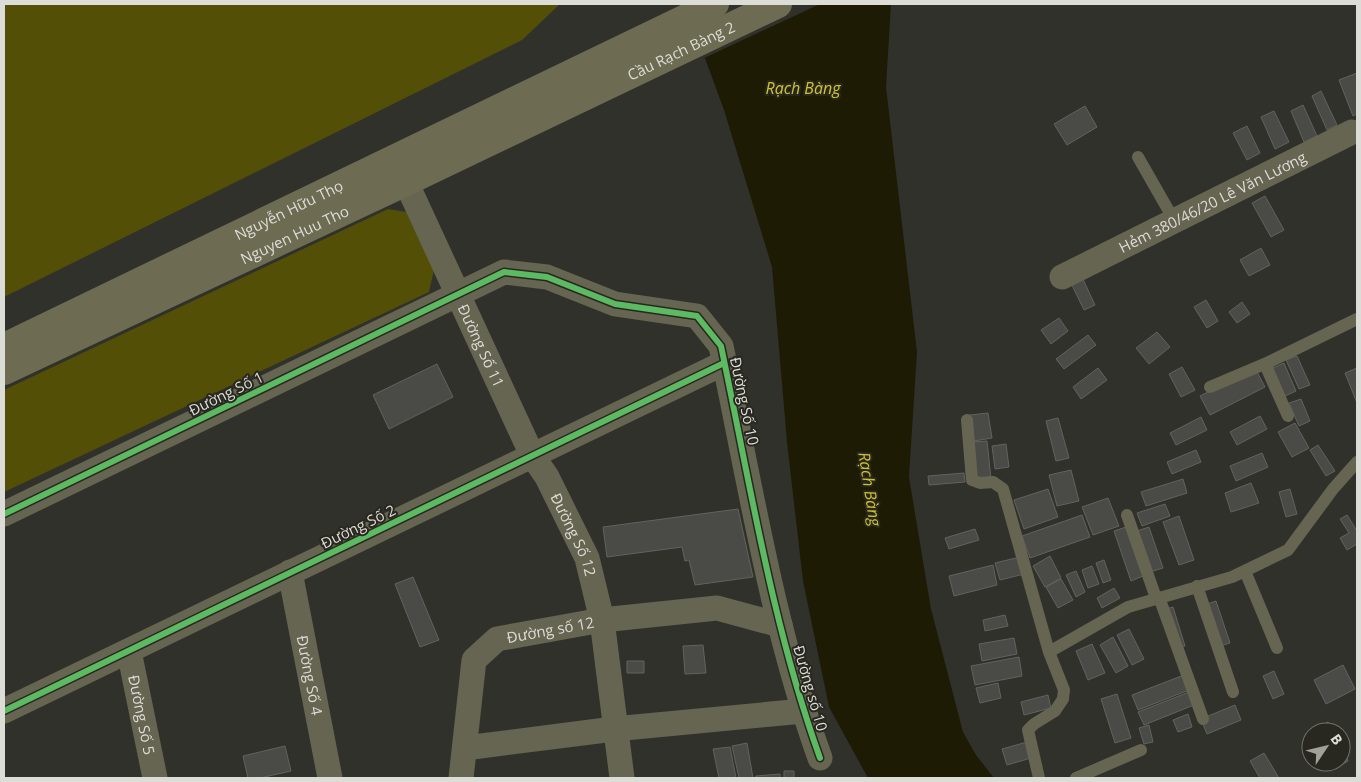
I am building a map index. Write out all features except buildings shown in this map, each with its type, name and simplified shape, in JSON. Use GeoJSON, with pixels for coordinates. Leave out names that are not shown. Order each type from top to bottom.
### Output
{"type":"FeatureCollection","features":[{"type":"Feature","properties":{"kind":"main road","name":"Cầu Rạch Bàng 2"},"geometry":{"type":"LineString","coordinates":[[579,84],[715,4]]}},
{"type":"Feature","properties":{"kind":"main road","name":"Cầu Rạch Bàng 2"},"geometry":{"type":"LineString","coordinates":[[579,84],[778,4]]}},
{"type":"Feature","properties":{"kind":"main road","name":"Nguyen Huu Tho"},"geometry":{"type":"LineString","coordinates":[[4,372],[406,182],[579,84]]}},
{"type":"Feature","properties":{"kind":"main road","name":"Nguyễn Hữu Thọ"},"geometry":{"type":"LineString","coordinates":[[4,347],[579,84]]}},
{"type":"Feature","properties":{"kind":"street","name":"Hẻm 380/46/20 Lê Văn Lương"},"geometry":{"type":"LineString","coordinates":[[1062,277],[1174,220],[1355,137]]}},
{"type":"Feature","properties":{"kind":"street","name":"Đường Số 11"},"geometry":{"type":"LineString","coordinates":[[406,182],[532,455]]}},
{"type":"Feature","properties":{"kind":"street","name":"Đường Số 10"},"geometry":{"type":"LineString","coordinates":[[459,296],[504,272],[547,277],[615,304],[697,316],[721,346],[780,626]]}},
{"type":"Feature","properties":{"kind":"street","name":"Đường Số 1"},"geometry":{"type":"LineString","coordinates":[[4,514],[459,296]]}},
{"type":"Feature","properties":{"kind":"street","name":"Đường Số 2"},"geometry":{"type":"LineString","coordinates":[[4,711],[724,363]]}},
{"type":"Feature","properties":{"kind":"street","name":"Đường Số 12"},"geometry":{"type":"LineString","coordinates":[[532,455],[547,477],[587,558],[602,620]]}},
{"type":"Feature","properties":{"kind":"street","name":"Đường Số 4"},"geometry":{"type":"LineString","coordinates":[[290,572],[330,778]]}},
{"type":"Feature","properties":{"kind":"street","name":"Đường số 12"},"geometry":{"type":"LineString","coordinates":[[461,778],[466,748],[474,660],[497,639],[602,620],[717,608],[780,626]]}},
{"type":"Feature","properties":{"kind":"street","name":"Đường số 12"},"geometry":{"type":"LineString","coordinates":[[602,620],[614,729],[622,778]]}},
{"type":"Feature","properties":{"kind":"street","name":"Đường số 10"},"geometry":{"type":"LineString","coordinates":[[780,626],[803,711],[820,758]]}},
{"type":"Feature","properties":{"kind":"street","name":"Đường Số 5"},"geometry":{"type":"LineString","coordinates":[[129,651],[155,778]]}},
{"type":"Feature","properties":{"kind":"street"},"geometry":{"type":"LineString","coordinates":[[466,748],[614,729],[803,711]]}},
{"type":"Feature","properties":{"kind":"lane"},"geometry":{"type":"LineString","coordinates":[[1138,157],[1174,220]]}},
{"type":"Feature","properties":{"kind":"lane"},"geometry":{"type":"LineString","coordinates":[[1210,388],[1269,362],[1357,319]]}},
{"type":"Feature","properties":{"kind":"lane"},"geometry":{"type":"LineString","coordinates":[[1269,362],[1268,369],[1288,416]]}},
{"type":"Feature","properties":{"kind":"lane"},"geometry":{"type":"LineString","coordinates":[[966,420],[972,480],[980,483],[992,482],[1003,489],[1049,652],[1064,690],[1063,699],[1055,712],[1034,724],[1028,730],[1039,778]]}},
{"type":"Feature","properties":{"kind":"lane"},"geometry":{"type":"LineString","coordinates":[[1049,652],[1103,619],[1128,607],[1245,572],[1288,550],[1333,489],[1357,462]]}},
{"type":"Feature","properties":{"kind":"lane"},"geometry":{"type":"LineString","coordinates":[[1127,516],[1203,719]]}},
{"type":"Feature","properties":{"kind":"lane"},"geometry":{"type":"LineString","coordinates":[[1245,572],[1276,648]]}},
{"type":"Feature","properties":{"kind":"lane"},"geometry":{"type":"LineString","coordinates":[[1197,586],[1233,692]]}},
{"type":"Feature","properties":{"kind":"lane"},"geometry":{"type":"LineString","coordinates":[[1076,778],[1141,750]]}},
{"type":"Feature","properties":{"kind":"shaded area"},"geometry":{"type":"Polygon","coordinates":[[[4,4],[560,4],[522,40],[4,297],[4,4]]]}},
{"type":"Feature","properties":{"kind":"shaded area"},"geometry":{"type":"Polygon","coordinates":[[[388,209],[406,212],[434,270],[429,292],[4,492],[4,390],[388,209]]]}},
{"type":"Feature","properties":{"kind":"water","name":"Rạch Bàng"},"geometry":{"type":"Polygon","coordinates":[[[685,4],[891,4],[886,87],[917,352],[909,477],[931,609],[963,732],[976,755],[994,778],[868,778],[829,707],[803,581],[787,442],[772,267],[724,110],[685,4]]]}},
{"type":"Feature","properties":{"kind":"pier"},"geometry":{"type":"Polygon","coordinates":[[[682,4],[820,4],[702,59],[682,4]]]}},
{"type":"Feature","properties":{"kind":"cycle path"},"geometry":{"type":"LineString","coordinates":[[4,514],[504,272],[547,277],[615,304],[697,316],[721,346],[775,605],[788,657],[820,758]]}},
{"type":"Feature","properties":{"kind":"cycle path"},"geometry":{"type":"LineString","coordinates":[[4,711],[724,363]]}}]}
